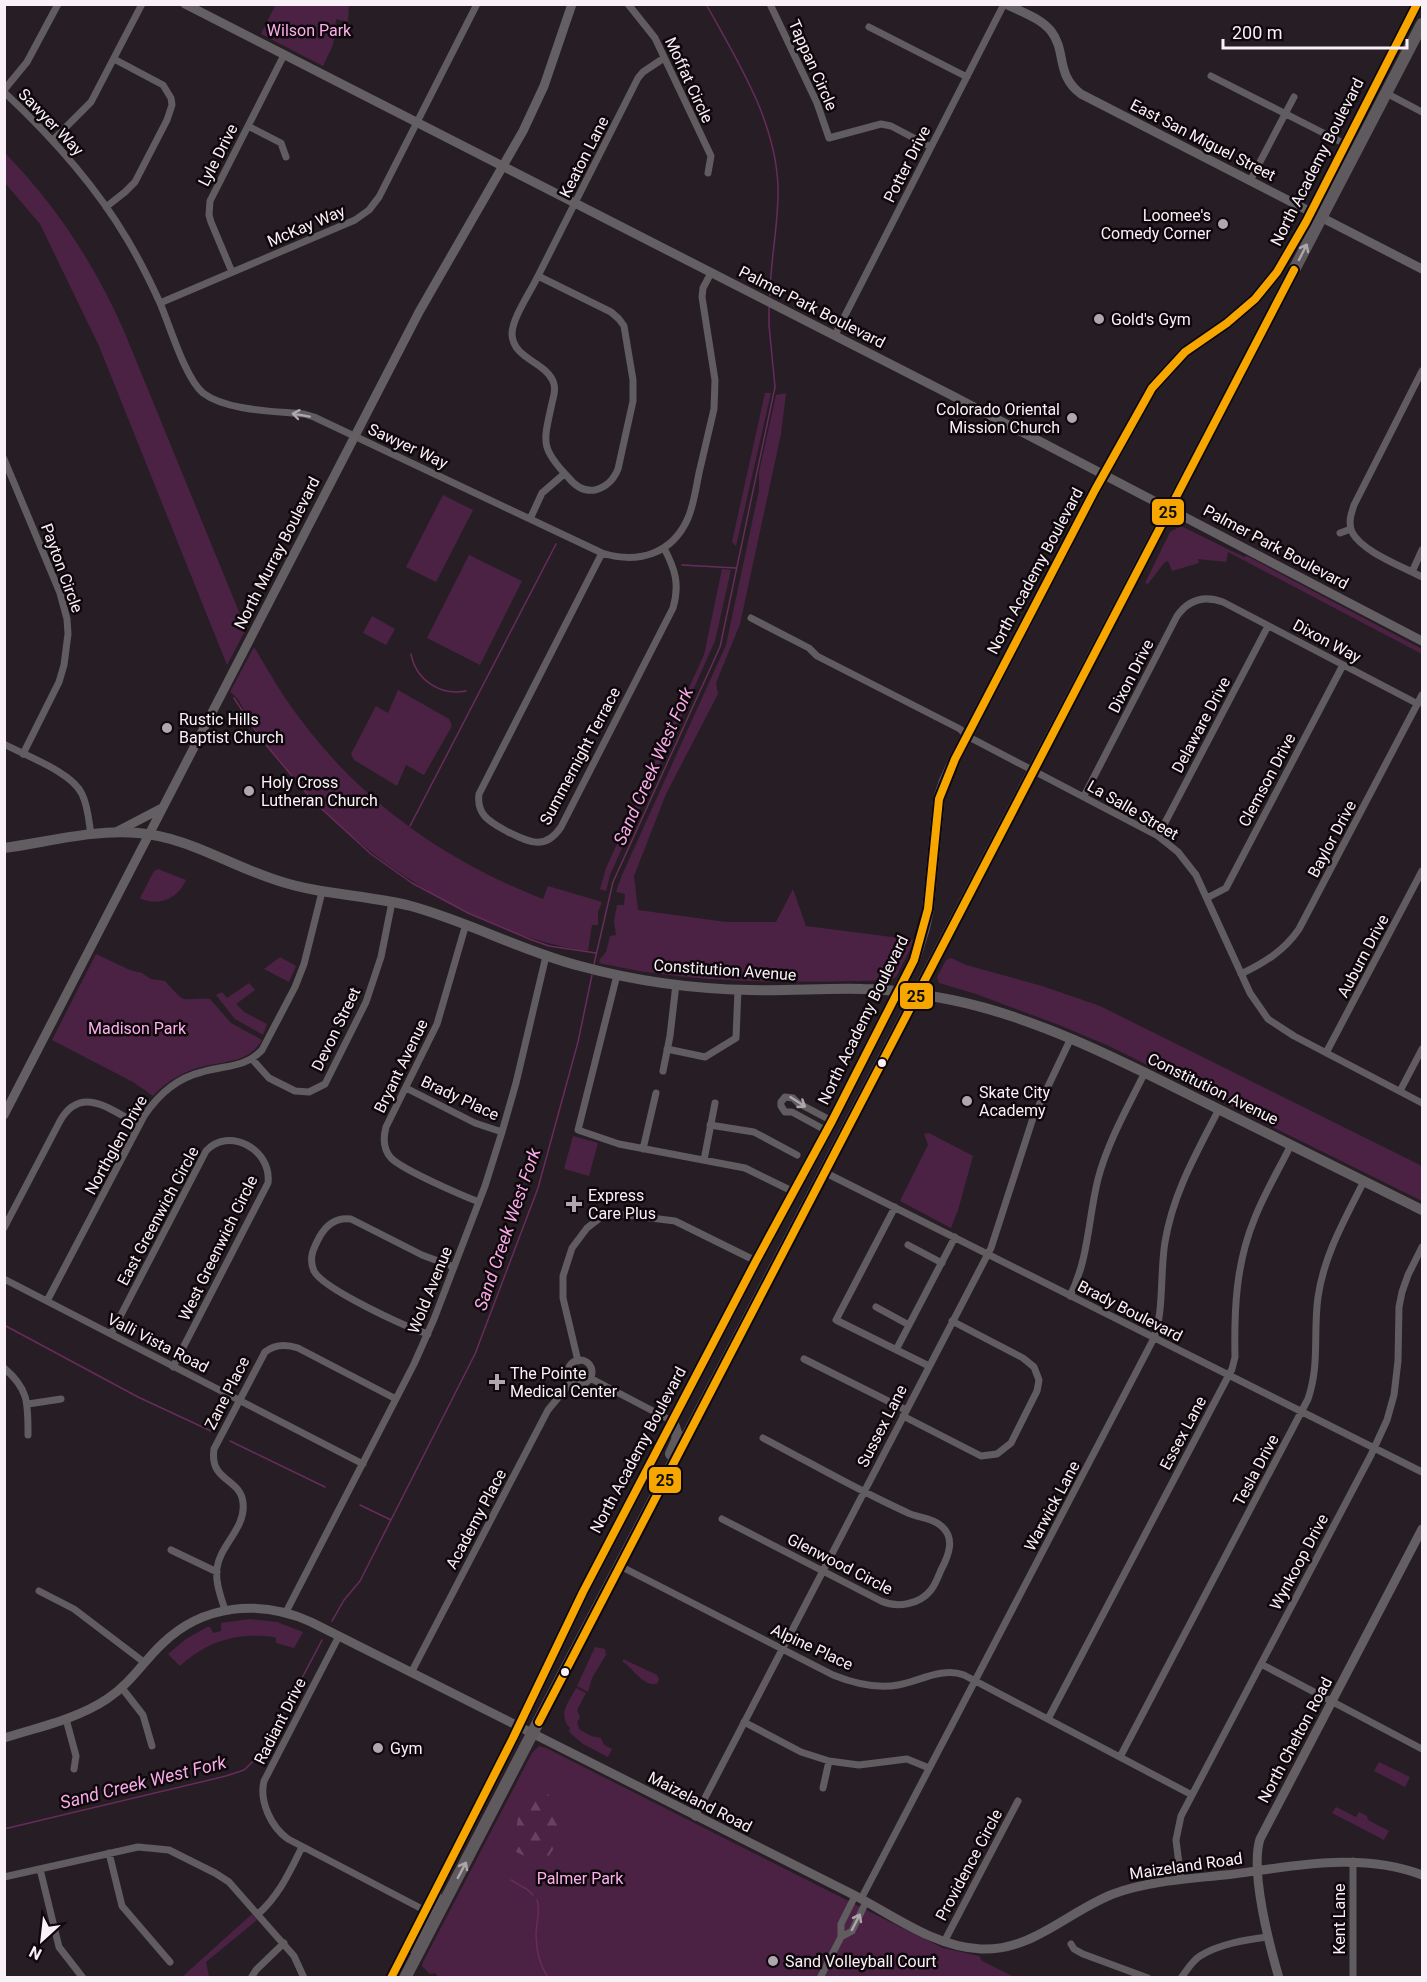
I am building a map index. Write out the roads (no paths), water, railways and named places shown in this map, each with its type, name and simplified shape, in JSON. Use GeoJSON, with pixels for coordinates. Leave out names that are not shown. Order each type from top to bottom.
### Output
{"type":"FeatureCollection","features":[{"type":"Feature","properties":{"kind":"highway","name":"North Academy Boulevard"},"geometry":{"type":"LineString","coordinates":[[408,1973],[1171,509],[1316,214],[1345,144],[1417,4]]}},
{"type":"Feature","properties":{"kind":"highway","name":"North Academy Boulevard"},"geometry":{"type":"LineString","coordinates":[[391,1977],[519,1726],[583,1592],[756,1261],[830,1126],[914,960],[928,909],[939,799],[945,782],[1103,475],[1152,388],[1185,352],[1243,311],[1264,289],[1316,214],[1386,93],[1422,24]]}},
{"type":"Feature","properties":{"kind":"highway"},"geometry":{"type":"LineString","coordinates":[[650,1510],[649,1496],[678,1438],[672,1421]]}},
{"type":"Feature","properties":{"kind":"main road","name":"Palmer Park Boulevard"},"geometry":{"type":"LineString","coordinates":[[185,4],[1024,432],[1422,641]]}},
{"type":"Feature","properties":{"kind":"main road","name":"North Murray Boulevard"},"geometry":{"type":"LineString","coordinates":[[4,1115],[435,282],[523,131],[544,86],[572,4]]}},
{"type":"Feature","properties":{"kind":"main road","name":"East San Miguel Street"},"geometry":{"type":"LineString","coordinates":[[1005,4],[1039,20],[1050,31],[1057,43],[1066,78],[1081,94],[1422,269]]}},
{"type":"Feature","properties":{"kind":"main road"},"geometry":{"type":"LineString","coordinates":[[115,832],[162,808]]}},
{"type":"Feature","properties":{"kind":"main road","name":"Constitution Avenue"},"geometry":{"type":"LineString","coordinates":[[4,848],[115,832],[163,836],[186,842],[276,880],[322,892],[392,902],[442,915],[546,956],[612,974],[676,984],[738,989],[785,991],[865,988],[899,991],[981,1007],[1071,1038],[1145,1072],[1422,1210]]}},
{"type":"Feature","properties":{"kind":"main road","name":"North Chelton Road"},"geometry":{"type":"LineString","coordinates":[[1279,1977],[1267,1937],[1259,1871],[1260,1839],[1422,1529]]}},
{"type":"Feature","properties":{"kind":"main road","name":"Maizeland Road"},"geometry":{"type":"LineString","coordinates":[[4,1738],[66,1719],[95,1707],[122,1688],[161,1645],[180,1629],[203,1617],[225,1610],[251,1608],[286,1612],[339,1636],[861,1899],[900,1921],[944,1942],[962,1947],[995,1949],[1018,1944],[1037,1937],[1088,1906],[1112,1895],[1180,1880],[1353,1861],[1389,1864],[1422,1875]]}},
{"type":"Feature","properties":{"kind":"main road"},"geometry":{"type":"LineString","coordinates":[[408,1973],[409,1957],[434,1908],[437,1900],[436,1891]]}},
{"type":"Feature","properties":{"kind":"street"},"geometry":{"type":"LineString","coordinates":[[4,91],[27,62],[58,4]]}},
{"type":"Feature","properties":{"kind":"street"},"geometry":{"type":"LineString","coordinates":[[53,140],[91,102],[142,4]]}},
{"type":"Feature","properties":{"kind":"street","name":"McKay Way"},"geometry":{"type":"LineString","coordinates":[[160,303],[362,215],[379,197],[477,4]]}},
{"type":"Feature","properties":{"kind":"street","name":"Moffat Circle"},"geometry":{"type":"LineString","coordinates":[[628,4],[655,38],[711,156],[708,173]]}},
{"type":"Feature","properties":{"kind":"street","name":"Tappan Circle"},"geometry":{"type":"LineString","coordinates":[[770,4],[817,103],[829,138],[881,124],[891,126],[931,147]]}},
{"type":"Feature","properties":{"kind":"street","name":"Potter Drive"},"geometry":{"type":"LineString","coordinates":[[835,336],[1005,4]]}},
{"type":"Feature","properties":{"kind":"street"},"geometry":{"type":"LineString","coordinates":[[868,27],[967,77]]}},
{"type":"Feature","properties":{"kind":"street","name":"Lyle Drive"},"geometry":{"type":"LineString","coordinates":[[232,272],[211,222],[209,207],[213,192],[284,55]]}},
{"type":"Feature","properties":{"kind":"street","name":"Keaton Lane"},"geometry":{"type":"LineString","coordinates":[[538,276],[611,312],[619,319],[626,333],[633,380],[633,401],[618,469],[604,487],[587,490],[578,487],[564,474],[549,452],[545,443],[554,394],[552,379],[538,364],[518,350],[512,334],[514,325],[538,276],[638,78],[664,58]]}},
{"type":"Feature","properties":{"kind":"street"},"geometry":{"type":"LineString","coordinates":[[106,207],[135,182],[167,120],[172,105],[164,85],[157,79],[114,59]]}},
{"type":"Feature","properties":{"kind":"street"},"geometry":{"type":"LineString","coordinates":[[1211,76],[1345,144]]}},
{"type":"Feature","properties":{"kind":"street","name":"Sawyer Way"},"geometry":{"type":"LineString","coordinates":[[4,91],[53,140],[106,207],[127,240],[160,303],[196,387],[210,398],[226,404],[304,414],[602,553],[628,559],[651,555],[674,539],[687,520],[714,409],[715,380],[702,297],[703,288],[711,273]]}},
{"type":"Feature","properties":{"kind":"street"},"geometry":{"type":"LineString","coordinates":[[1386,93],[1422,112]]}},
{"type":"Feature","properties":{"kind":"street"},"geometry":{"type":"LineString","coordinates":[[1250,181],[1294,97]]}},
{"type":"Feature","properties":{"kind":"street"},"geometry":{"type":"LineString","coordinates":[[248,126],[281,143],[286,157]]}},
{"type":"Feature","properties":{"kind":"street"},"geometry":{"type":"LineString","coordinates":[[1422,371],[1354,505],[1350,519],[1351,529],[1367,548],[1422,578]]}},
{"type":"Feature","properties":{"kind":"street","name":"Payton Circle"},"geometry":{"type":"LineString","coordinates":[[4,459],[60,593],[67,619],[68,634],[59,682],[22,754]]}},
{"type":"Feature","properties":{"kind":"street"},"geometry":{"type":"LineString","coordinates":[[530,519],[542,493],[564,474]]}},
{"type":"Feature","properties":{"kind":"street"},"geometry":{"type":"LineString","coordinates":[[1340,533],[1351,529]]}},
{"type":"Feature","properties":{"kind":"street","name":"Summernight Terrace"},"geometry":{"type":"LineString","coordinates":[[602,553],[479,794],[478,804],[485,818],[526,841],[544,842],[561,827],[673,608],[678,588],[677,576],[663,548]]}},
{"type":"Feature","properties":{"kind":"street"},"geometry":{"type":"LineString","coordinates":[[1412,572],[1422,550]]}},
{"type":"Feature","properties":{"kind":"street","name":"Dixon Drive"},"geometry":{"type":"LineString","coordinates":[[1084,796],[1183,608],[1201,599],[1209,598],[1223,603]]}},
{"type":"Feature","properties":{"kind":"street","name":"Dixon Way"},"geometry":{"type":"LineString","coordinates":[[1223,603],[1418,704]]}},
{"type":"Feature","properties":{"kind":"street","name":"La Salle Street"},"geometry":{"type":"LineString","coordinates":[[751,618],[808,648],[817,656],[960,729],[968,736],[1158,836],[1185,860],[1196,875],[1254,1002],[1268,1019],[1285,1031],[1422,1103]]}},
{"type":"Feature","properties":{"kind":"street","name":"Delaware Drive"},"geometry":{"type":"LineString","coordinates":[[1158,836],[1268,626]]}},
{"type":"Feature","properties":{"kind":"street","name":"Clemson Drive"},"geometry":{"type":"LineString","coordinates":[[1207,898],[1226,888],[1343,665]]}},
{"type":"Feature","properties":{"kind":"street","name":"Baylor Drive"},"geometry":{"type":"LineString","coordinates":[[1241,975],[1274,956],[1288,944],[1299,929],[1422,695]]}},
{"type":"Feature","properties":{"kind":"street"},"geometry":{"type":"LineString","coordinates":[[4,744],[66,776],[78,787],[86,805],[91,835]]}},
{"type":"Feature","properties":{"kind":"street","name":"Auburn Drive"},"geometry":{"type":"LineString","coordinates":[[1326,1053],[1422,871]]}},
{"type":"Feature","properties":{"kind":"street"},"geometry":{"type":"LineString","coordinates":[[252,1059],[266,1044],[299,978],[308,953],[322,892]]}},
{"type":"Feature","properties":{"kind":"street","name":"Devon Street"},"geometry":{"type":"LineString","coordinates":[[252,1059],[269,1078],[295,1091],[309,1092],[325,1084],[369,995],[381,957],[392,902]]}},
{"type":"Feature","properties":{"kind":"street","name":"Bryant Avenue"},"geometry":{"type":"LineString","coordinates":[[466,924],[437,1024],[384,1135],[384,1141],[388,1153],[397,1162],[458,1194],[479,1202]]}},
{"type":"Feature","properties":{"kind":"street","name":"Wold Avenue"},"geometry":{"type":"LineString","coordinates":[[286,1612],[428,1334],[479,1202],[502,1132],[546,956]]}},
{"type":"Feature","properties":{"kind":"street"},"geometry":{"type":"LineString","coordinates":[[612,974],[578,1130],[619,1144],[745,1168],[794,1192]]}},
{"type":"Feature","properties":{"kind":"street"},"geometry":{"type":"LineString","coordinates":[[663,1071],[676,984]]}},
{"type":"Feature","properties":{"kind":"street"},"geometry":{"type":"LineString","coordinates":[[667,1049],[705,1058],[736,1038],[738,989]]}},
{"type":"Feature","properties":{"kind":"street"},"geometry":{"type":"LineString","coordinates":[[661,1035],[670,1036]]}},
{"type":"Feature","properties":{"kind":"street","name":"Sussex Lane"},"geometry":{"type":"LineString","coordinates":[[695,1816],[987,1254],[999,1226],[1035,1111],[1071,1038]]}},
{"type":"Feature","properties":{"kind":"street"},"geometry":{"type":"LineString","coordinates":[[1400,1091],[1422,1049]]}},
{"type":"Feature","properties":{"kind":"street","name":"Northglen Drive"},"geometry":{"type":"LineString","coordinates":[[47,1301],[139,1125],[158,1097],[182,1080],[203,1071],[240,1065],[252,1059]]}},
{"type":"Feature","properties":{"kind":"street"},"geometry":{"type":"LineString","coordinates":[[1070,1296],[1082,1271],[1096,1187],[1107,1149],[1145,1072]]}},
{"type":"Feature","properties":{"kind":"street","name":"Brady Place"},"geometry":{"type":"LineString","coordinates":[[406,1088],[475,1123],[502,1132]]}},
{"type":"Feature","properties":{"kind":"street"},"geometry":{"type":"LineString","coordinates":[[643,1149],[656,1093]]}},
{"type":"Feature","properties":{"kind":"street"},"geometry":{"type":"LineString","coordinates":[[785,1097],[793,1098],[830,1126],[792,1112],[785,1112],[781,1102],[785,1097]]}},
{"type":"Feature","properties":{"kind":"street"},"geometry":{"type":"LineString","coordinates":[[4,1228],[60,1121],[72,1105],[92,1101],[139,1125]]}},
{"type":"Feature","properties":{"kind":"street"},"geometry":{"type":"LineString","coordinates":[[704,1160],[714,1103]]}},
{"type":"Feature","properties":{"kind":"street","name":"Warwick Lane"},"geometry":{"type":"LineString","coordinates":[[861,1899],[1155,1338],[1163,1257],[1172,1214],[1188,1169],[1219,1109]]}},
{"type":"Feature","properties":{"kind":"street"},"geometry":{"type":"LineString","coordinates":[[711,1125],[754,1132],[797,1155]]}},
{"type":"Feature","properties":{"kind":"street","name":"East Greenwich Circle"},"geometry":{"type":"LineString","coordinates":[[111,1334],[206,1151],[210,1146],[222,1140],[235,1141],[248,1146]]}},
{"type":"Feature","properties":{"kind":"street","name":"Essex Lane"},"geometry":{"type":"LineString","coordinates":[[1048,1719],[1228,1375],[1235,1357],[1236,1290],[1246,1242],[1259,1209],[1291,1145]]}},
{"type":"Feature","properties":{"kind":"street","name":"West Greenwich Circle"},"geometry":{"type":"LineString","coordinates":[[173,1367],[268,1183],[267,1163],[260,1154],[248,1146]]}},
{"type":"Feature","properties":{"kind":"street","name":"Brady Boulevard"},"geometry":{"type":"LineString","coordinates":[[826,1173],[1422,1472]]}},
{"type":"Feature","properties":{"kind":"street","name":"Tesla Drive"},"geometry":{"type":"LineString","coordinates":[[1120,1757],[1308,1399],[1315,1374],[1318,1300],[1324,1269],[1330,1248],[1364,1181]]}},
{"type":"Feature","properties":{"kind":"street"},"geometry":{"type":"LineString","coordinates":[[894,1207],[836,1320],[928,1366]]}},
{"type":"Feature","properties":{"kind":"street"},"geometry":{"type":"LineString","coordinates":[[578,1361],[562,1298],[563,1276],[572,1248],[586,1228],[600,1218],[619,1214],[675,1221],[756,1261]]}},
{"type":"Feature","properties":{"kind":"street"},"geometry":{"type":"LineString","coordinates":[[428,1334],[406,1326],[326,1284],[314,1271],[312,1257],[314,1249],[328,1225],[345,1218],[358,1221],[422,1255],[454,1267]]}},
{"type":"Feature","properties":{"kind":"street"},"geometry":{"type":"LineString","coordinates":[[896,1350],[955,1237]]}},
{"type":"Feature","properties":{"kind":"street"},"geometry":{"type":"LineString","coordinates":[[908,1245],[942,1263]]}},
{"type":"Feature","properties":{"kind":"street","name":"Wynkoop Drive"},"geometry":{"type":"LineString","coordinates":[[1180,1880],[1176,1831],[1181,1816],[1387,1420],[1398,1368],[1399,1307],[1402,1292],[1422,1247]]}},
{"type":"Feature","properties":{"kind":"street","name":"Valli Vista Road"},"geometry":{"type":"LineString","coordinates":[[4,1279],[363,1464]]}},
{"type":"Feature","properties":{"kind":"street"},"geometry":{"type":"LineString","coordinates":[[876,1307],[909,1324]]}},
{"type":"Feature","properties":{"kind":"street"},"geometry":{"type":"LineString","coordinates":[[804,1359],[981,1456],[992,1456],[1008,1447],[1037,1391],[1039,1380],[1034,1367],[1023,1358],[952,1321]]}},
{"type":"Feature","properties":{"kind":"street","name":"Zane Place"},"geometry":{"type":"LineString","coordinates":[[217,1572],[220,1559],[240,1521],[243,1508],[237,1488],[219,1474],[213,1456],[215,1446],[265,1352],[275,1346],[283,1345],[298,1348],[396,1399]]}},
{"type":"Feature","properties":{"kind":"street"},"geometry":{"type":"LineString","coordinates":[[574,1362],[585,1362],[590,1366],[590,1378],[584,1383],[575,1383],[569,1377],[568,1370],[574,1362]]}},
{"type":"Feature","properties":{"kind":"street"},"geometry":{"type":"LineString","coordinates":[[4,1368],[18,1382],[28,1404],[28,1435]]}},
{"type":"Feature","properties":{"kind":"street"},"geometry":{"type":"LineString","coordinates":[[590,1378],[672,1421]]}},
{"type":"Feature","properties":{"kind":"street","name":"Academy Place"},"geometry":{"type":"LineString","coordinates":[[411,1673],[548,1410],[572,1381]]}},
{"type":"Feature","properties":{"kind":"street"},"geometry":{"type":"LineString","coordinates":[[28,1404],[61,1399]]}},
{"type":"Feature","properties":{"kind":"street","name":"Glenwood Circle"},"geometry":{"type":"LineString","coordinates":[[722,1519],[881,1601],[893,1605],[903,1605],[922,1598],[936,1581],[950,1552],[949,1537],[943,1528],[932,1520],[906,1512],[864,1491],[763,1438]]}},
{"type":"Feature","properties":{"kind":"street"},"geometry":{"type":"LineString","coordinates":[[171,1550],[217,1572],[225,1610]]}},
{"type":"Feature","properties":{"kind":"street","name":"Alpine Place"},"geometry":{"type":"LineString","coordinates":[[620,1566],[842,1678],[868,1685],[896,1685],[948,1672],[958,1673],[1192,1795]]}},
{"type":"Feature","properties":{"kind":"street"},"geometry":{"type":"LineString","coordinates":[[39,1591],[74,1609],[146,1663]]}},
{"type":"Feature","properties":{"kind":"street","name":"Radiant Drive"},"geometry":{"type":"LineString","coordinates":[[339,1636],[263,1786],[264,1804],[279,1831],[288,1839],[426,1911]]}},
{"type":"Feature","properties":{"kind":"street"},"geometry":{"type":"LineString","coordinates":[[1261,1664],[1422,1749]]}},
{"type":"Feature","properties":{"kind":"street"},"geometry":{"type":"LineString","coordinates":[[122,1688],[143,1715],[152,1746]]}},
{"type":"Feature","properties":{"kind":"street"},"geometry":{"type":"LineString","coordinates":[[66,1719],[76,1756],[74,1769]]}},
{"type":"Feature","properties":{"kind":"street"},"geometry":{"type":"LineString","coordinates":[[744,1722],[801,1752],[829,1761],[860,1765],[907,1759],[929,1768]]}},
{"type":"Feature","properties":{"kind":"street"},"geometry":{"type":"LineString","coordinates":[[822,1788],[829,1761]]}},
{"type":"Feature","properties":{"kind":"street","name":"Providence Circle"},"geometry":{"type":"LineString","coordinates":[[944,1942],[1018,1801]]}},
{"type":"Feature","properties":{"kind":"street"},"geometry":{"type":"LineString","coordinates":[[4,1877],[146,1847],[160,1848],[175,1853],[229,1882],[284,1943],[299,1963],[304,1977]]}},
{"type":"Feature","properties":{"kind":"street"},"geometry":{"type":"LineString","coordinates":[[258,1914],[272,1902],[278,1893],[302,1847]]}},
{"type":"Feature","properties":{"kind":"street"},"geometry":{"type":"LineString","coordinates":[[109,1854],[122,1906],[170,1962]]}},
{"type":"Feature","properties":{"kind":"street","name":"Kent Lane"},"geometry":{"type":"LineString","coordinates":[[1353,1861],[1353,1977]]}},
{"type":"Feature","properties":{"kind":"street"},"geometry":{"type":"LineString","coordinates":[[40,1869],[59,1947],[67,1960],[83,1977]]}},
{"type":"Feature","properties":{"kind":"street"},"geometry":{"type":"LineString","coordinates":[[841,1937],[852,1931],[861,1899]]}},
{"type":"Feature","properties":{"kind":"street"},"geometry":{"type":"LineString","coordinates":[[820,1977],[841,1937],[841,1924],[861,1899]]}},
{"type":"Feature","properties":{"kind":"street"},"geometry":{"type":"LineString","coordinates":[[1181,1977],[1194,1961],[1208,1952],[1235,1942],[1267,1937]]}},
{"type":"Feature","properties":{"kind":"street"},"geometry":{"type":"LineString","coordinates":[[251,1977],[284,1943]]}},
{"type":"Feature","properties":{"kind":"street"},"geometry":{"type":"LineString","coordinates":[[1071,1944],[1074,1949],[1083,1954],[1148,1977]]}},
{"type":"Feature","properties":{"kind":"waterway","name":"Sand Creek West Fork"},"geometry":{"type":"LineString","coordinates":[[706,4],[753,92],[763,115],[776,162],[778,201],[770,296]]}},
{"type":"Feature","properties":{"kind":"waterway","name":"Sand Creek West Fork"},"geometry":{"type":"LineString","coordinates":[[594,964],[613,882],[720,647],[775,387],[769,307]]}},
{"type":"Feature","properties":{"kind":"waterway"},"geometry":{"type":"LineString","coordinates":[[410,826],[556,544]]}},
{"type":"Feature","properties":{"kind":"waterway"},"geometry":{"type":"LineString","coordinates":[[682,565],[736,568]]}},
{"type":"Feature","properties":{"kind":"waterway"},"geometry":{"type":"LineString","coordinates":[[411,654],[418,671],[431,684],[447,691],[466,691]]}},
{"type":"Feature","properties":{"kind":"waterway"},"geometry":{"type":"LineString","coordinates":[[234,698],[261,739],[313,801],[371,854],[412,883],[468,913],[532,940],[549,946],[596,953]]}},
{"type":"Feature","properties":{"kind":"waterway","name":"Sand Creek West Fork"},"geometry":{"type":"LineString","coordinates":[[332,1621],[344,1600],[360,1581],[475,1354],[538,1188],[578,1042],[592,975]]}},
{"type":"Feature","properties":{"kind":"waterway"},"geometry":{"type":"LineString","coordinates":[[4,1325],[138,1397],[211,1431]]}},
{"type":"Feature","properties":{"kind":"waterway","name":"Sand Creek West Fork"},"geometry":{"type":"LineString","coordinates":[[230,1441],[325,1487]]}},
{"type":"Feature","properties":{"kind":"waterway","name":"Sand Creek West Fork"},"geometry":{"type":"LineString","coordinates":[[360,1505],[391,1520]]}},
{"type":"Feature","properties":{"kind":"waterway","name":"Sand Creek West Fork"},"geometry":{"type":"LineString","coordinates":[[4,1829],[244,1770],[263,1752],[322,1640]]}},
{"type":"Feature","properties":{"kind":"waterway"},"geometry":{"type":"LineString","coordinates":[[511,1880],[533,1895]]}},
{"type":"Feature","properties":{"kind":"waterway"},"geometry":{"type":"LineString","coordinates":[[537,1900],[539,1908],[536,1930],[537,1946],[548,1978]]}},
{"type":"Feature","properties":{"kind":"place","name":"Loomee's Comedy Corner"},"geometry":{"type":"Point","coordinates":[1223,224]}},
{"type":"Feature","properties":{"kind":"place","name":"Gold's Gym"},"geometry":{"type":"Point","coordinates":[1099,319]}},
{"type":"Feature","properties":{"kind":"place","name":"Colorado Oriental Mission Church"},"geometry":{"type":"Point","coordinates":[1072,418]}},
{"type":"Feature","properties":{"kind":"place","name":"Rustic Hills Baptist Church"},"geometry":{"type":"Point","coordinates":[167,728]}},
{"type":"Feature","properties":{"kind":"place","name":"Holy Cross Lutheran Church"},"geometry":{"type":"Point","coordinates":[249,791]}},
{"type":"Feature","properties":{"kind":"place","name":"Skate City Academy"},"geometry":{"type":"Point","coordinates":[967,1101]}},
{"type":"Feature","properties":{"kind":"place","name":"Express Care Plus"},"geometry":{"type":"Point","coordinates":[574,1204]}},
{"type":"Feature","properties":{"kind":"place","name":"The Pointe Medical Center"},"geometry":{"type":"Point","coordinates":[497,1382]}},
{"type":"Feature","properties":{"kind":"place","name":"Gym"},"geometry":{"type":"Point","coordinates":[378,1748]}},
{"type":"Feature","properties":{"kind":"place","name":"Sand Volleyball Court"},"geometry":{"type":"Point","coordinates":[773,1961]}},
{"type":"Feature","properties":{"kind":"park label","name":"Wilson Park"},"geometry":{"type":"Point","coordinates":[309,30]}},
{"type":"Feature","properties":{"kind":"park label","name":"Madison Park"},"geometry":{"type":"Point","coordinates":[137,1028]}},
{"type":"Feature","properties":{"kind":"park label","name":"Palmer Park"},"geometry":{"type":"Point","coordinates":[580,1878]}}]}
